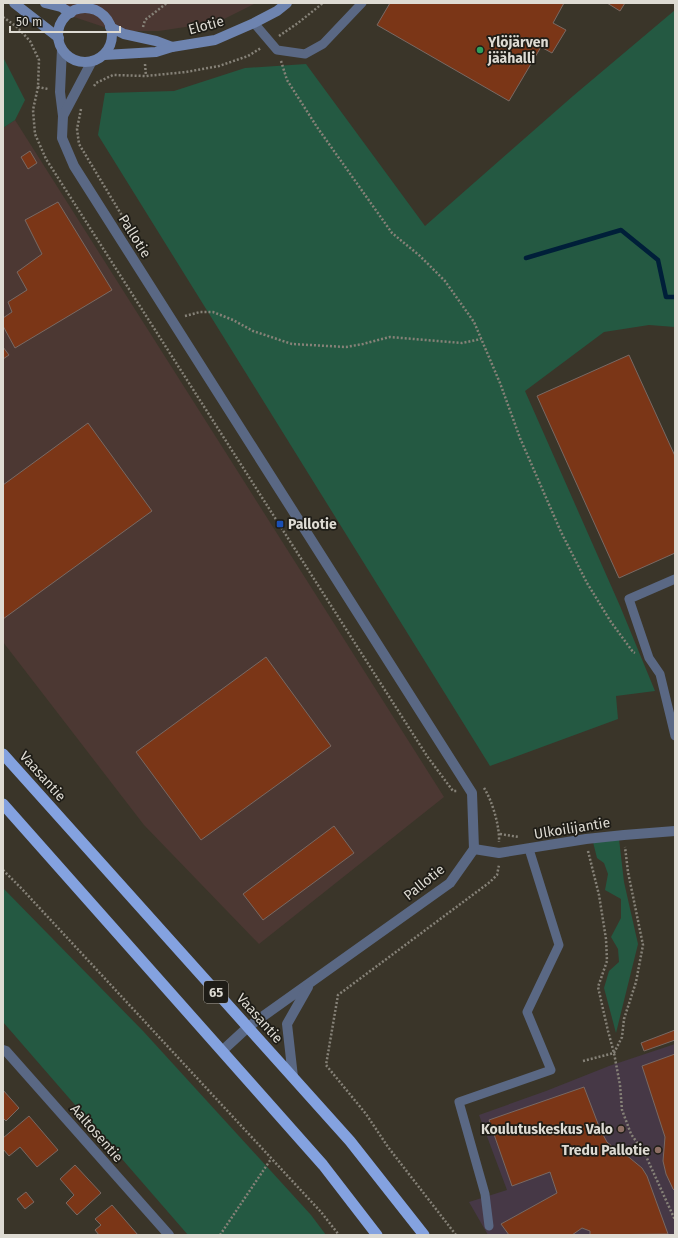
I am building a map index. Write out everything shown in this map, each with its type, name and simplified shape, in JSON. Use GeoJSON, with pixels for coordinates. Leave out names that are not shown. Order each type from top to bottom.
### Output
{"type":"FeatureCollection","features":[{"type":"Feature","properties":{"kind":"highway","name":"Vaasantie"},"geometry":{"type":"LineString","coordinates":[[3,754],[350,1141],[424,1235]]}},
{"type":"Feature","properties":{"kind":"highway","name":"65"},"geometry":{"type":"LineString","coordinates":[[3,804],[323,1165],[377,1235]]}},
{"type":"Feature","properties":{"kind":"main road"},"geometry":{"type":"LineString","coordinates":[[14,3],[59,38]]}},
{"type":"Feature","properties":{"kind":"main road"},"geometry":{"type":"LineString","coordinates":[[45,3],[61,7],[71,12]]}},
{"type":"Feature","properties":{"kind":"main road","name":"Elotie"},"geometry":{"type":"LineString","coordinates":[[104,55],[144,54],[172,47],[215,40],[278,11],[286,3]]}},
{"type":"Feature","properties":{"kind":"main road"},"geometry":{"type":"LineString","coordinates":[[87,8],[96,10],[104,16],[112,32],[112,41],[109,49],[104,55],[92,61],[76,61],[69,57],[62,49],[59,38],[60,26],[64,18],[71,12],[87,8]]}},
{"type":"Feature","properties":{"kind":"main road","name":"Elotie"},"geometry":{"type":"LineString","coordinates":[[110,26],[124,34],[156,41],[172,47]]}},
{"type":"Feature","properties":{"kind":"street","name":"Pallotie"},"geometry":{"type":"LineString","coordinates":[[62,49],[60,92],[63,116],[62,138],[74,166],[472,793],[474,849],[450,883],[248,1028],[222,1051]]}},
{"type":"Feature","properties":{"kind":"street","name":"Pallotie"},"geometry":{"type":"LineString","coordinates":[[63,116],[92,61]]}},
{"type":"Feature","properties":{"kind":"street","name":"Ulkoilijantie"},"geometry":{"type":"LineString","coordinates":[[474,849],[499,853],[586,839],[675,831]]}},
{"type":"Feature","properties":{"kind":"street"},"geometry":{"type":"LineString","coordinates":[[292,1077],[287,1024],[309,984]]}},
{"type":"Feature","properties":{"kind":"street","name":"Aaltosentie"},"geometry":{"type":"LineString","coordinates":[[3,1050],[6,1051],[169,1235]]}},
{"type":"Feature","properties":{"kind":"lane"},"geometry":{"type":"LineString","coordinates":[[254,23],[278,50],[305,54],[323,44],[362,4]]}},
{"type":"Feature","properties":{"kind":"lane"},"geometry":{"type":"LineString","coordinates":[[675,579],[629,599],[649,658],[660,674],[675,736]]}},
{"type":"Feature","properties":{"kind":"lane"},"geometry":{"type":"LineString","coordinates":[[489,1226],[485,1194],[459,1102],[551,1070],[527,1012],[559,945],[528,849]]}},
{"type":"Feature","properties":{"kind":"path"},"geometry":{"type":"LineString","coordinates":[[278,50],[287,80],[317,128],[392,233],[420,256],[445,281],[474,322],[526,452],[561,532],[587,583],[611,622],[633,652],[649,658]]}},
{"type":"Feature","properties":{"kind":"path"},"geometry":{"type":"LineString","coordinates":[[38,87],[33,110],[35,134],[46,159],[427,756]]}},
{"type":"Feature","properties":{"kind":"path"},"geometry":{"type":"LineString","coordinates":[[82,106],[77,129],[79,144],[131,230]]}},
{"type":"Feature","properties":{"kind":"path"},"geometry":{"type":"LineString","coordinates":[[188,322],[185,316],[200,312],[214,312],[260,334],[300,345],[346,347],[390,337],[462,343],[481,339]]}},
{"type":"Feature","properties":{"kind":"path"},"geometry":{"type":"LineString","coordinates":[[456,1235],[388,1148],[366,1114],[326,1065],[338,995],[490,882],[497,875],[500,868],[500,834],[488,795],[480,783]]}},
{"type":"Feature","properties":{"kind":"path"},"geometry":{"type":"LineString","coordinates":[[582,1061],[614,1053],[622,1037],[624,1019],[636,982],[643,945],[628,872],[624,835]]}},
{"type":"Feature","properties":{"kind":"path"},"geometry":{"type":"LineString","coordinates":[[586,839],[599,895],[606,939],[607,961],[598,987],[614,1053],[620,1085],[622,1110],[631,1134],[645,1154],[675,1220]]}},
{"type":"Feature","properties":{"kind":"path"},"geometry":{"type":"LineString","coordinates":[[3,870],[321,1212],[339,1235]]}},
{"type":"Feature","properties":{"kind":"path"},"geometry":{"type":"LineString","coordinates":[[220,1235],[271,1159]]}},
{"type":"Feature","properties":{"kind":"shaded area"},"geometry":{"type":"Polygon","coordinates":[[[48,3],[256,3],[218,22],[159,31],[116,31],[74,17],[48,3]]]}},
{"type":"Feature","properties":{"kind":"shaded area"},"geometry":{"type":"Polygon","coordinates":[[[15,120],[444,797],[259,944],[144,825],[3,642],[3,128],[15,120]]]}},
{"type":"Feature","properties":{"kind":"shaded area"},"geometry":{"type":"Polygon","coordinates":[[[675,1044],[675,1235],[488,1235],[469,1202],[507,1190],[479,1115],[609,1066],[675,1044]]]}},
{"type":"Feature","properties":{"kind":"green space"},"geometry":{"type":"Polygon","coordinates":[[[675,10],[675,327],[649,325],[604,332],[525,391],[620,606],[655,691],[616,696],[618,719],[490,766],[98,135],[105,93],[174,91],[245,68],[306,64],[425,226],[573,96],[675,10]]]}},
{"type":"Feature","properties":{"kind":"green space"},"geometry":{"type":"Polygon","coordinates":[[[3,57],[25,100],[15,120],[3,128],[3,57]]]}},
{"type":"Feature","properties":{"kind":"green space"},"geometry":{"type":"Polygon","coordinates":[[[619,839],[624,882],[638,944],[616,1033],[604,988],[609,971],[619,962],[618,949],[611,937],[621,918],[621,899],[605,890],[608,874],[604,863],[597,858],[593,842],[619,839]]]}},
{"type":"Feature","properties":{"kind":"green space"},"geometry":{"type":"Polygon","coordinates":[[[3,888],[143,1031],[311,1215],[326,1235],[188,1235],[3,1022],[3,888]]]}},
{"type":"Feature","properties":{"kind":"building","name":"Ylöjärven jäähalli"},"geometry":{"type":"Polygon","coordinates":[[[390,3],[564,3],[553,23],[566,30],[552,53],[541,47],[509,101],[377,25],[390,3]]]}},
{"type":"Feature","properties":{"kind":"building"},"geometry":{"type":"Polygon","coordinates":[[[607,3],[625,3],[620,11],[607,3]]]}},
{"type":"Feature","properties":{"kind":"building"},"geometry":{"type":"Polygon","coordinates":[[[30,151],[37,163],[28,169],[21,157],[30,151]]]}},
{"type":"Feature","properties":{"kind":"building"},"geometry":{"type":"Polygon","coordinates":[[[58,202],[112,290],[15,348],[3,326],[3,318],[12,312],[8,302],[27,290],[17,272],[42,254],[25,220],[58,202]]]}},
{"type":"Feature","properties":{"kind":"building"},"geometry":{"type":"Polygon","coordinates":[[[3,347],[9,355],[3,359],[3,347]]]}},
{"type":"Feature","properties":{"kind":"building"},"geometry":{"type":"Polygon","coordinates":[[[629,355],[675,456],[675,553],[619,578],[537,396],[629,355]]]}},
{"type":"Feature","properties":{"kind":"building"},"geometry":{"type":"Polygon","coordinates":[[[88,423],[152,511],[3,619],[3,485],[88,423]]]}},
{"type":"Feature","properties":{"kind":"building"},"geometry":{"type":"Polygon","coordinates":[[[266,657],[331,746],[201,840],[136,752],[266,657]]]}},
{"type":"Feature","properties":{"kind":"building"},"geometry":{"type":"Polygon","coordinates":[[[334,826],[354,853],[263,920],[243,894],[334,826]]]}},
{"type":"Feature","properties":{"kind":"building"},"geometry":{"type":"Polygon","coordinates":[[[675,1030],[675,1040],[644,1051],[641,1043],[675,1030]]]}},
{"type":"Feature","properties":{"kind":"building"},"geometry":{"type":"Polygon","coordinates":[[[675,1054],[675,1191],[666,1174],[663,1161],[665,1137],[642,1066],[675,1054]]]}},
{"type":"Feature","properties":{"kind":"building"},"geometry":{"type":"Polygon","coordinates":[[[584,1087],[600,1129],[607,1142],[642,1168],[647,1176],[668,1234],[590,1235],[590,1231],[582,1228],[572,1235],[509,1235],[501,1224],[557,1193],[550,1172],[512,1186],[489,1120],[584,1087]]]}},
{"type":"Feature","properties":{"kind":"building"},"geometry":{"type":"Polygon","coordinates":[[[3,1090],[19,1108],[6,1121],[3,1118],[3,1090]]]}},
{"type":"Feature","properties":{"kind":"building"},"geometry":{"type":"Polygon","coordinates":[[[29,1116],[58,1150],[37,1167],[20,1147],[9,1156],[3,1149],[3,1138],[29,1116]]]}},
{"type":"Feature","properties":{"kind":"building"},"geometry":{"type":"Polygon","coordinates":[[[75,1165],[101,1193],[77,1215],[66,1203],[74,1195],[60,1179],[75,1165]]]}},
{"type":"Feature","properties":{"kind":"building"},"geometry":{"type":"Polygon","coordinates":[[[26,1192],[34,1202],[25,1209],[17,1199],[26,1192]]]}},
{"type":"Feature","properties":{"kind":"building"},"geometry":{"type":"Polygon","coordinates":[[[112,1205],[138,1235],[99,1235],[95,1230],[101,1225],[95,1219],[112,1205]]]}},
{"type":"Feature","properties":{"kind":"waterway"},"geometry":{"type":"LineString","coordinates":[[526,258],[621,230],[658,260],[666,297],[675,297]]}},
{"type":"Feature","properties":{"kind":"place","name":"Ylöjärven jäähalli"},"geometry":{"type":"Point","coordinates":[480,50]}},
{"type":"Feature","properties":{"kind":"place","name":"Pallotie"},"geometry":{"type":"Point","coordinates":[280,524]}},
{"type":"Feature","properties":{"kind":"place","name":"Koulutuskeskus Valo"},"geometry":{"type":"Point","coordinates":[621,1129]}},
{"type":"Feature","properties":{"kind":"place","name":"Tredu Pallotie"},"geometry":{"type":"Point","coordinates":[658,1150]}}]}
